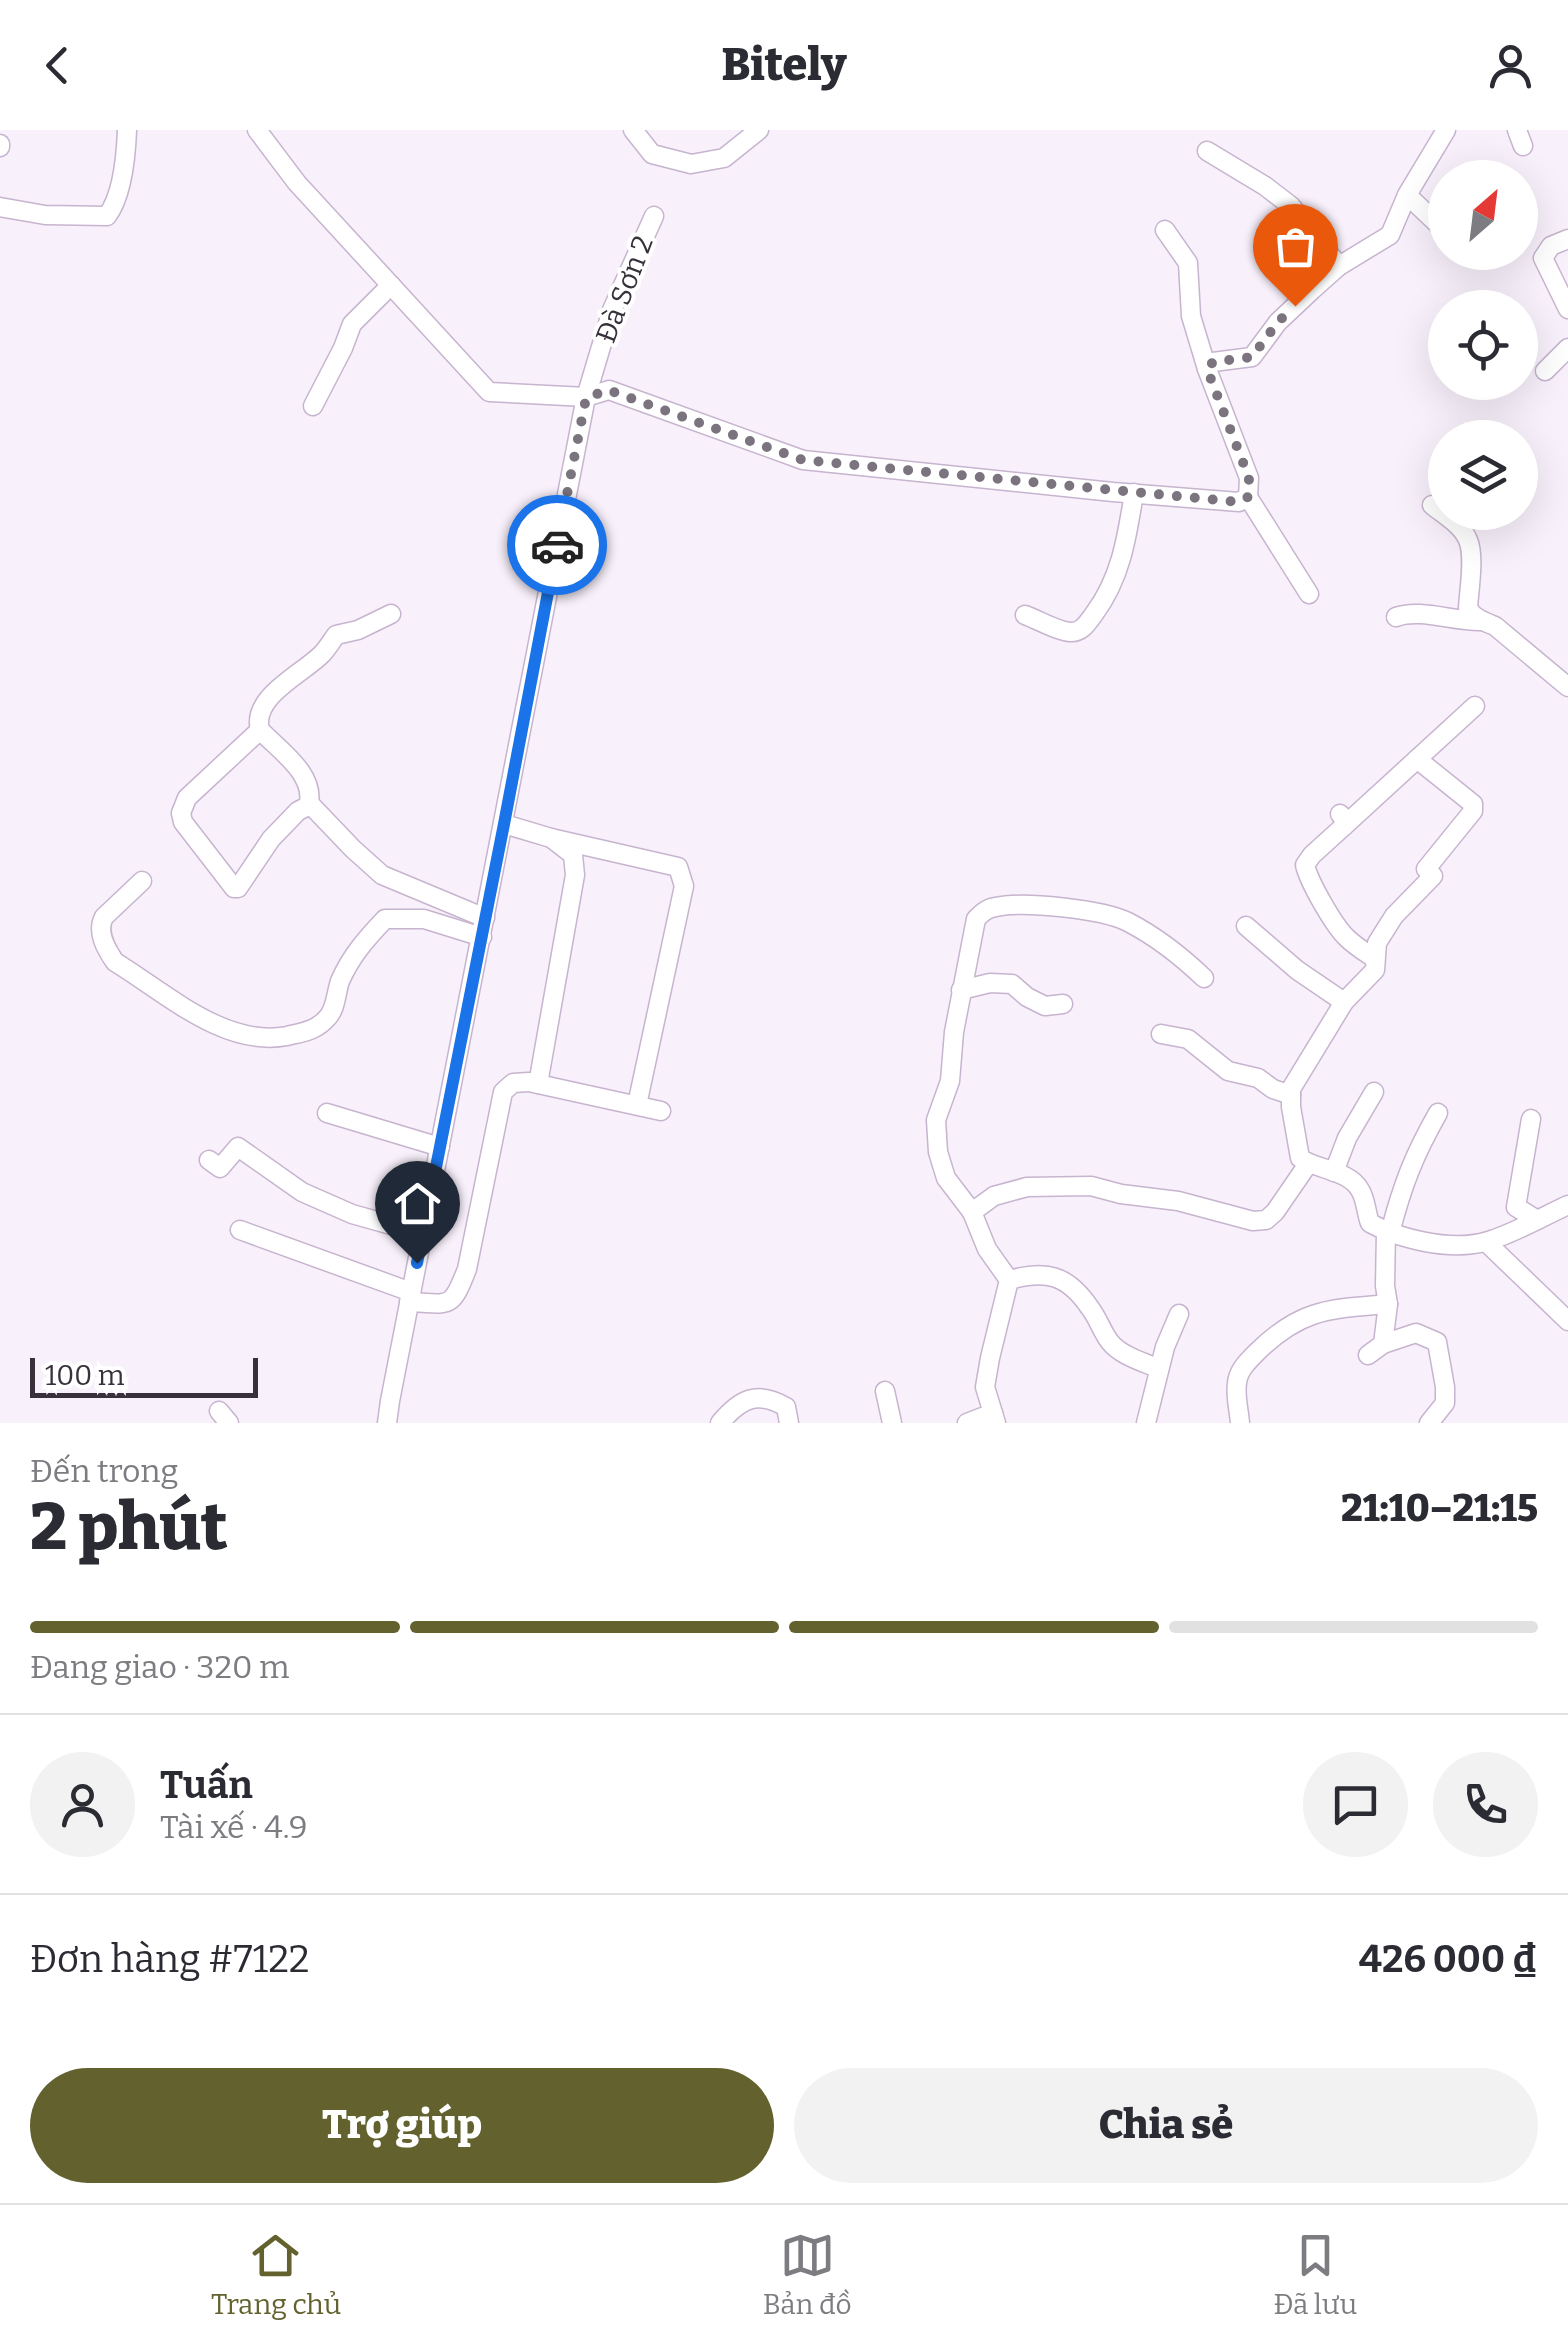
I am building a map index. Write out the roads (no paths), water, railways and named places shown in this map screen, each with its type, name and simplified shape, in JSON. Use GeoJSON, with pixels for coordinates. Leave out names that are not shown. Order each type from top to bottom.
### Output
{"type":"FeatureCollection","features":[{"type":"Feature","properties":{"kind":"street"},"geometry":{"type":"LineString","coordinates":[[0,206],[45,215],[107,216],[118,190],[127,130]]}},
{"type":"Feature","properties":{"kind":"street"},"geometry":{"type":"LineString","coordinates":[[257,130],[297,182],[489,392],[586,398],[608,390],[803,460],[1238,502],[1248,497]]}},
{"type":"Feature","properties":{"kind":"street"},"geometry":{"type":"LineString","coordinates":[[632,130],[652,154],[691,164],[724,158],[759,130]]}},
{"type":"Feature","properties":{"kind":"street"},"geometry":{"type":"LineString","coordinates":[[1207,369],[1213,362],[1252,357],[1278,322],[1339,266],[1390,235],[1407,195],[1446,130]]}},
{"type":"Feature","properties":{"kind":"street"},"geometry":{"type":"LineString","coordinates":[[1206,151],[1291,206],[1339,266]]}},
{"type":"Feature","properties":{"kind":"street"},"geometry":{"type":"LineString","coordinates":[[1407,195],[1428,215]]}},
{"type":"Feature","properties":{"kind":"street","name":"Đà Sơn 2"},"geometry":{"type":"LineString","coordinates":[[387,1423],[586,398],[612,310],[654,216]]}},
{"type":"Feature","properties":{"kind":"street"},"geometry":{"type":"LineString","coordinates":[[1165,230],[1188,263],[1191,316],[1249,478],[1248,497],[1309,594]]}},
{"type":"Feature","properties":{"kind":"street"},"geometry":{"type":"LineString","coordinates":[[1567,302],[1543,258],[1551,246],[1568,239]]}},
{"type":"Feature","properties":{"kind":"street"},"geometry":{"type":"LineString","coordinates":[[313,406],[352,324],[391,286]]}},
{"type":"Feature","properties":{"kind":"street"},"geometry":{"type":"LineString","coordinates":[[1545,371],[1568,348]]}},
{"type":"Feature","properties":{"kind":"street"},"geometry":{"type":"LineString","coordinates":[[1025,614],[1068,632],[1084,626],[1115,580],[1134,493]]}},
{"type":"Feature","properties":{"kind":"street"},"geometry":{"type":"LineString","coordinates":[[1461,530],[1471,552],[1468,608],[1568,687]]}},
{"type":"Feature","properties":{"kind":"street"},"geometry":{"type":"LineString","coordinates":[[1396,617],[1412,613],[1463,622],[1482,621]]}},
{"type":"Feature","properties":{"kind":"street"},"geometry":{"type":"LineString","coordinates":[[390,614],[358,630],[336,635],[322,654],[268,699],[258,717],[260,730],[305,776],[310,804],[382,874],[486,918]]}},
{"type":"Feature","properties":{"kind":"street"},"geometry":{"type":"LineString","coordinates":[[1374,958],[1346,938],[1333,922],[1306,865],[1342,820],[1475,706]]}},
{"type":"Feature","properties":{"kind":"street"},"geometry":{"type":"LineString","coordinates":[[260,730],[187,798],[181,813],[183,822],[234,888],[238,888],[271,838],[290,817],[310,804]]}},
{"type":"Feature","properties":{"kind":"street"},"geometry":{"type":"LineString","coordinates":[[1417,759],[1474,806],[1473,812],[1426,869],[1433,876],[1394,916],[1377,942],[1374,970],[1344,1002],[1291,1090],[1290,1107],[1300,1158],[1352,1181],[1360,1189],[1370,1223],[1414,1241],[1450,1245],[1486,1242],[1567,1206]]}},
{"type":"Feature","properties":{"kind":"street"},"geometry":{"type":"LineString","coordinates":[[504,824],[678,867],[684,886],[637,1106]]}},
{"type":"Feature","properties":{"kind":"street"},"geometry":{"type":"LineString","coordinates":[[538,1084],[574,876],[573,855],[551,838]]}},
{"type":"Feature","properties":{"kind":"street"},"geometry":{"type":"LineString","coordinates":[[142,881],[100,924],[109,954],[115,962],[204,1020],[239,1035],[273,1038],[313,1031],[331,1014],[339,984],[356,950],[385,919],[424,920],[482,937]]}},
{"type":"Feature","properties":{"kind":"street"},"geometry":{"type":"LineString","coordinates":[[967,1423],[994,1418],[985,1387],[1008,1280],[987,1249],[972,1212],[946,1178],[938,1152],[936,1120],[950,1081],[976,919],[984,910],[997,906],[1080,910],[1124,920],[1179,954],[1204,978]]}},
{"type":"Feature","properties":{"kind":"street"},"geometry":{"type":"LineString","coordinates":[[1246,926],[1297,970],[1344,1002]]}},
{"type":"Feature","properties":{"kind":"street"},"geometry":{"type":"LineString","coordinates":[[962,990],[990,983],[1012,984],[1045,1006],[1063,1004]]}},
{"type":"Feature","properties":{"kind":"street"},"geometry":{"type":"LineString","coordinates":[[1161,1034],[1188,1039],[1228,1071],[1258,1078],[1273,1089],[1291,1094]]}},
{"type":"Feature","properties":{"kind":"street"},"geometry":{"type":"LineString","coordinates":[[240,1230],[410,1297],[446,1304],[456,1297],[467,1269],[503,1092],[513,1083],[538,1084],[661,1111]]}},
{"type":"Feature","properties":{"kind":"street"},"geometry":{"type":"LineString","coordinates":[[1334,1172],[1374,1092]]}},
{"type":"Feature","properties":{"kind":"street"},"geometry":{"type":"LineString","coordinates":[[327,1113],[440,1147]]}},
{"type":"Feature","properties":{"kind":"street"},"geometry":{"type":"LineString","coordinates":[[1430,1423],[1445,1404],[1437,1342],[1416,1333],[1375,1350],[1388,1304],[1388,1232],[1410,1163],[1438,1114]]}},
{"type":"Feature","properties":{"kind":"street"},"geometry":{"type":"LineString","coordinates":[[1531,1119],[1516,1207],[1537,1220]]}},
{"type":"Feature","properties":{"kind":"street"},"geometry":{"type":"LineString","coordinates":[[209,1160],[220,1168],[238,1147],[302,1192],[352,1214],[422,1234]]}},
{"type":"Feature","properties":{"kind":"street"},"geometry":{"type":"LineString","coordinates":[[972,1212],[994,1196],[1027,1186],[1091,1186],[1178,1201],[1253,1221],[1266,1220],[1308,1164]]}},
{"type":"Feature","properties":{"kind":"street"},"geometry":{"type":"LineString","coordinates":[[1486,1242],[1568,1321]]}},
{"type":"Feature","properties":{"kind":"street"},"geometry":{"type":"LineString","coordinates":[[1008,1280],[1050,1274],[1066,1282],[1089,1305],[1110,1342],[1159,1369]]}},
{"type":"Feature","properties":{"kind":"street"},"geometry":{"type":"LineString","coordinates":[[1240,1423],[1239,1374],[1285,1326],[1309,1314],[1388,1304]]}},
{"type":"Feature","properties":{"kind":"street"},"geometry":{"type":"LineString","coordinates":[[1146,1423],[1164,1348],[1178,1314]]}},
{"type":"Feature","properties":{"kind":"street"},"geometry":{"type":"LineString","coordinates":[[885,1391],[892,1423]]}},
{"type":"Feature","properties":{"kind":"street"},"geometry":{"type":"LineString","coordinates":[[720,1423],[733,1407],[754,1398],[772,1398],[786,1407],[789,1423]]}}]}
